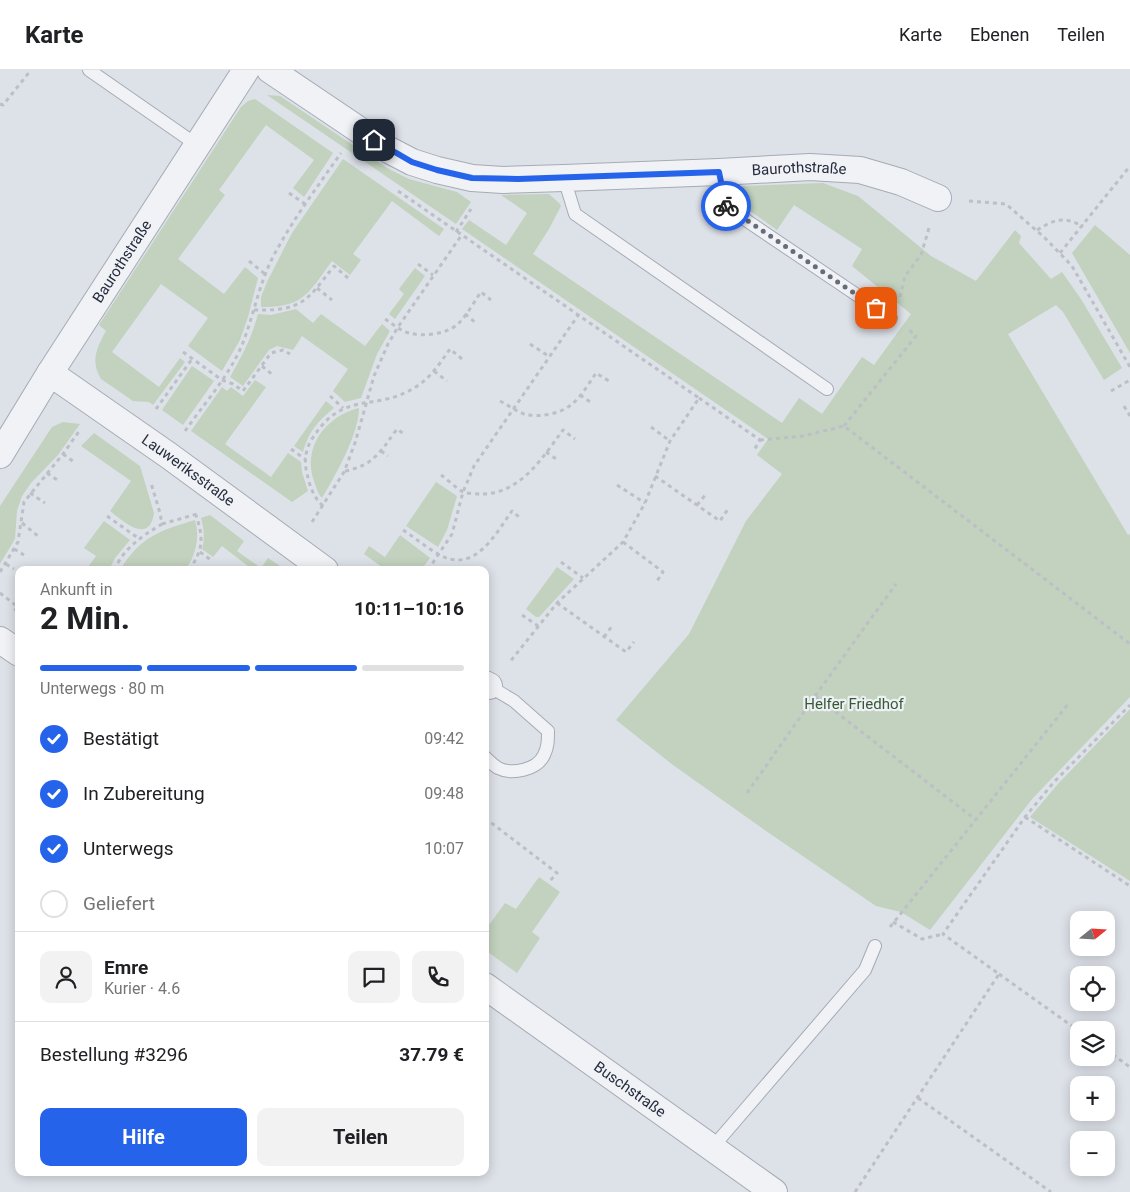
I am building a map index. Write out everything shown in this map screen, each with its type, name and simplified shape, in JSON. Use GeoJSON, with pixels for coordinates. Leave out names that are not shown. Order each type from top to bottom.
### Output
{"type":"FeatureCollection","features":[{"type":"Feature","properties":{"kind":"street","name":"Baurothstraße"},"geometry":{"type":"LineString","coordinates":[[0,455],[50,373],[246,70]]}},
{"type":"Feature","properties":{"kind":"street","name":"Baurothstraße"},"geometry":{"type":"LineString","coordinates":[[270,70],[389,150],[412,162],[472,178],[503,180],[564,178],[719,172],[810,166],[860,170],[901,182],[938,198]]}},
{"type":"Feature","properties":{"kind":"street","name":"Lauweriksstraße"},"geometry":{"type":"LineString","coordinates":[[50,373],[166,453],[320,566]]}},
{"type":"Feature","properties":{"kind":"street"},"geometry":{"type":"LineString","coordinates":[[0,640],[15,650]]}},
{"type":"Feature","properties":{"kind":"street","name":"Buschstraße"},"geometry":{"type":"LineString","coordinates":[[489,989],[774,1192]]}},
{"type":"Feature","properties":{"kind":"lane"},"geometry":{"type":"LineString","coordinates":[[89,70],[198,145]]}},
{"type":"Feature","properties":{"kind":"lane"},"geometry":{"type":"LineString","coordinates":[[719,172],[725,206],[891,318]]}},
{"type":"Feature","properties":{"kind":"lane"},"geometry":{"type":"LineString","coordinates":[[564,178],[575,214],[827,389]]}},
{"type":"Feature","properties":{"kind":"lane"},"geometry":{"type":"LineString","coordinates":[[489,686],[514,701],[548,731],[548,742],[544,757],[531,768],[514,772],[498,768],[489,760]]}},
{"type":"Feature","properties":{"kind":"lane"},"geometry":{"type":"LineString","coordinates":[[712,1148],[865,970],[875,946]]}},
{"type":"Feature","properties":{"kind":"path"},"geometry":{"type":"LineString","coordinates":[[0,104],[3,105],[31,70]]}},
{"type":"Feature","properties":{"kind":"path"},"geometry":{"type":"LineString","coordinates":[[116,566],[138,538],[162,524],[149,474],[222,380],[241,347],[265,274],[274,255],[305,204],[341,152],[349,158]]}},
{"type":"Feature","properties":{"kind":"path"},"geometry":{"type":"LineString","coordinates":[[1060,253],[1130,166]]}},
{"type":"Feature","properties":{"kind":"path"},"geometry":{"type":"LineString","coordinates":[[390,186],[760,440],[804,436],[844,426],[916,336],[891,318],[899,300],[905,276],[921,255]]}},
{"type":"Feature","properties":{"kind":"path"},"geometry":{"type":"LineString","coordinates":[[289,193],[305,204]]}},
{"type":"Feature","properties":{"kind":"path"},"geometry":{"type":"LineString","coordinates":[[938,198],[1006,204],[1037,230],[1072,266],[1130,366]]}},
{"type":"Feature","properties":{"kind":"path"},"geometry":{"type":"LineString","coordinates":[[1037,230],[1054,220],[1072,221],[1083,226]]}},
{"type":"Feature","properties":{"kind":"path"},"geometry":{"type":"LineString","coordinates":[[294,547],[344,472],[384,352],[433,275],[462,236]]}},
{"type":"Feature","properties":{"kind":"path"},"geometry":{"type":"LineString","coordinates":[[249,261],[265,274]]}},
{"type":"Feature","properties":{"kind":"path"},"geometry":{"type":"LineString","coordinates":[[418,264],[433,275]]}},
{"type":"Feature","properties":{"kind":"path"},"geometry":{"type":"LineString","coordinates":[[254,310],[273,311],[301,303],[311,296],[334,266],[348,278]]}},
{"type":"Feature","properties":{"kind":"path"},"geometry":{"type":"LineString","coordinates":[[317,288],[332,300]]}},
{"type":"Feature","properties":{"kind":"path"},"geometry":{"type":"LineString","coordinates":[[385,319],[409,333],[428,334],[445,331],[458,324],[481,292],[491,300]]}},
{"type":"Feature","properties":{"kind":"path"},"geometry":{"type":"LineString","coordinates":[[465,314],[476,323]]}},
{"type":"Feature","properties":{"kind":"path"},"geometry":{"type":"LineString","coordinates":[[431,566],[452,534],[463,492],[474,466],[579,314]]}},
{"type":"Feature","properties":{"kind":"path"},"geometry":{"type":"LineString","coordinates":[[530,344],[550,357]]}},
{"type":"Feature","properties":{"kind":"path"},"geometry":{"type":"LineString","coordinates":[[323,506],[316,500],[310,486],[305,459],[310,440],[330,416],[343,408],[380,400],[413,389],[434,371],[450,348],[462,359]]}},
{"type":"Feature","properties":{"kind":"path"},"geometry":{"type":"LineString","coordinates":[[183,352],[222,380],[233,384],[243,391],[271,353],[283,350],[290,354]]}},
{"type":"Feature","properties":{"kind":"path"},"geometry":{"type":"LineString","coordinates":[[138,434],[192,359]]}},
{"type":"Feature","properties":{"kind":"path"},"geometry":{"type":"LineString","coordinates":[[262,366],[274,376]]}},
{"type":"Feature","properties":{"kind":"path"},"geometry":{"type":"LineString","coordinates":[[434,371],[447,381]]}},
{"type":"Feature","properties":{"kind":"path"},"geometry":{"type":"LineString","coordinates":[[500,401],[525,414],[553,413],[567,408],[580,395],[596,373],[609,381]]}},
{"type":"Feature","properties":{"kind":"path"},"geometry":{"type":"LineString","coordinates":[[1111,391],[1130,380]]}},
{"type":"Feature","properties":{"kind":"path"},"geometry":{"type":"LineString","coordinates":[[580,395],[592,404]]}},
{"type":"Feature","properties":{"kind":"path"},"geometry":{"type":"LineString","coordinates":[[330,396],[343,408]]}},
{"type":"Feature","properties":{"kind":"path"},"geometry":{"type":"LineString","coordinates":[[489,683],[557,603],[623,542],[645,503],[670,441],[699,398]]}},
{"type":"Feature","properties":{"kind":"path"},"geometry":{"type":"LineString","coordinates":[[1124,406],[1130,416]]}},
{"type":"Feature","properties":{"kind":"path"},"geometry":{"type":"LineString","coordinates":[[0,572],[18,542],[24,502],[100,407]]}},
{"type":"Feature","properties":{"kind":"path"},"geometry":{"type":"LineString","coordinates":[[844,426],[1130,644]]}},
{"type":"Feature","properties":{"kind":"path"},"geometry":{"type":"LineString","coordinates":[[651,427],[670,441]]}},
{"type":"Feature","properties":{"kind":"path"},"geometry":{"type":"LineString","coordinates":[[344,472],[357,469],[369,463],[381,452],[396,429],[404,434]]}},
{"type":"Feature","properties":{"kind":"path"},"geometry":{"type":"LineString","coordinates":[[441,475],[463,492],[491,494],[507,488],[525,477],[563,430],[575,439]]}},
{"type":"Feature","properties":{"kind":"path"},"geometry":{"type":"LineString","coordinates":[[752,452],[760,440]]}},
{"type":"Feature","properties":{"kind":"path"},"geometry":{"type":"LineString","coordinates":[[291,449],[305,459]]}},
{"type":"Feature","properties":{"kind":"path"},"geometry":{"type":"LineString","coordinates":[[381,452],[388,456]]}},
{"type":"Feature","properties":{"kind":"path"},"geometry":{"type":"LineString","coordinates":[[546,452],[559,461]]}},
{"type":"Feature","properties":{"kind":"path"},"geometry":{"type":"LineString","coordinates":[[63,454],[74,462]]}},
{"type":"Feature","properties":{"kind":"path"},"geometry":{"type":"LineString","coordinates":[[47,473],[60,482]]}},
{"type":"Feature","properties":{"kind":"path"},"geometry":{"type":"LineString","coordinates":[[655,476],[720,521],[728,509]]}},
{"type":"Feature","properties":{"kind":"path"},"geometry":{"type":"LineString","coordinates":[[617,484],[645,503]]}},
{"type":"Feature","properties":{"kind":"path"},"geometry":{"type":"LineString","coordinates":[[30,493],[45,504]]}},
{"type":"Feature","properties":{"kind":"path"},"geometry":{"type":"LineString","coordinates":[[697,506],[707,493]]}},
{"type":"Feature","properties":{"kind":"path"},"geometry":{"type":"LineString","coordinates":[[403,530],[439,555],[452,560],[471,557],[487,545],[512,511],[519,516]]}},
{"type":"Feature","properties":{"kind":"path"},"geometry":{"type":"LineString","coordinates":[[191,566],[200,552],[201,536],[196,514]]}},
{"type":"Feature","properties":{"kind":"path"},"geometry":{"type":"LineString","coordinates":[[107,516],[138,538]]}},
{"type":"Feature","properties":{"kind":"path"},"geometry":{"type":"LineString","coordinates":[[22,522],[38,536]]}},
{"type":"Feature","properties":{"kind":"path"},"geometry":{"type":"LineString","coordinates":[[623,542],[663,572],[657,581]]}},
{"type":"Feature","properties":{"kind":"path"},"geometry":{"type":"LineString","coordinates":[[14,549],[24,555]]}},
{"type":"Feature","properties":{"kind":"path"},"geometry":{"type":"LineString","coordinates":[[200,552],[211,560]]}},
{"type":"Feature","properties":{"kind":"path"},"geometry":{"type":"LineString","coordinates":[[561,562],[584,578]]}},
{"type":"Feature","properties":{"kind":"path"},"geometry":{"type":"LineString","coordinates":[[6,564],[14,569]]}},
{"type":"Feature","properties":{"kind":"path"},"geometry":{"type":"LineString","coordinates":[[747,794],[896,584]]}},
{"type":"Feature","properties":{"kind":"path"},"geometry":{"type":"LineString","coordinates":[[557,603],[626,652],[634,642]]}},
{"type":"Feature","properties":{"kind":"path"},"geometry":{"type":"LineString","coordinates":[[522,615],[538,626]]}},
{"type":"Feature","properties":{"kind":"path"},"geometry":{"type":"LineString","coordinates":[[604,637],[612,626]]}},
{"type":"Feature","properties":{"kind":"path"},"geometry":{"type":"LineString","coordinates":[[815,696],[976,819]]}},
{"type":"Feature","properties":{"kind":"path"},"geometry":{"type":"LineString","coordinates":[[875,946],[1069,703]]}},
{"type":"Feature","properties":{"kind":"path"},"geometry":{"type":"LineString","coordinates":[[894,922],[922,939],[942,934],[1025,817],[1054,782],[1130,705]]}},
{"type":"Feature","properties":{"kind":"path"},"geometry":{"type":"LineString","coordinates":[[1025,817],[1130,886]]}},
{"type":"Feature","properties":{"kind":"path"},"geometry":{"type":"LineString","coordinates":[[489,821],[557,873],[548,883]]}},
{"type":"Feature","properties":{"kind":"path"},"geometry":{"type":"LineString","coordinates":[[942,934],[1070,1025]]}},
{"type":"Feature","properties":{"kind":"path"},"geometry":{"type":"LineString","coordinates":[[855,1192],[999,974]]}},
{"type":"Feature","properties":{"kind":"path"},"geometry":{"type":"LineString","coordinates":[[1115,1056],[1130,1067]]}},
{"type":"Feature","properties":{"kind":"path"},"geometry":{"type":"LineString","coordinates":[[918,1098],[1051,1192]]}},
{"type":"Feature","properties":{"kind":"green space"},"geometry":{"type":"Polygon","coordinates":[[[267,95],[280,96],[387,168],[409,179],[457,192],[471,202],[456,224],[267,95]]]}},
{"type":"Feature","properties":{"kind":"green space"},"geometry":{"type":"Polygon","coordinates":[[[255,99],[333,153],[304,197],[293,188],[314,160],[266,125],[219,190],[225,195],[178,259],[224,294],[245,267],[258,278],[240,340],[222,371],[188,346],[208,318],[161,284],[112,352],[159,387],[180,358],[185,362],[153,405],[149,402],[133,401],[101,379],[95,360],[106,331],[99,325],[241,107],[248,101],[255,99]]]}},
{"type":"Feature","properties":{"kind":"green space"},"geometry":{"type":"Polygon","coordinates":[[[343,159],[444,229],[439,236],[392,201],[353,254],[361,260],[350,275],[332,261],[304,296],[287,305],[261,307],[261,297],[267,282],[292,233],[343,159]]]}},
{"type":"Feature","properties":{"kind":"green space","name":"Helfer Friedhof"},"geometry":{"type":"Polygon","coordinates":[[[823,183],[858,196],[931,256],[976,281],[1015,230],[1021,236],[1019,243],[1051,279],[1062,272],[1081,299],[1122,368],[1104,380],[1063,312],[1056,305],[1008,334],[1128,535],[1130,534],[1130,697],[1033,798],[930,930],[901,912],[876,906],[673,765],[616,720],[689,634],[746,521],[782,474],[757,455],[768,439],[462,229],[469,220],[506,245],[527,213],[501,195],[549,194],[561,206],[533,254],[782,423],[799,398],[822,414],[862,357],[874,365],[911,314],[852,266],[862,249],[794,205],[777,230],[742,205],[741,186],[823,183]]]}},
{"type":"Feature","properties":{"kind":"green space"},"geometry":{"type":"Polygon","coordinates":[[[1095,225],[1130,255],[1130,353],[1072,253],[1095,225]]]}},
{"type":"Feature","properties":{"kind":"green space"},"geometry":{"type":"Polygon","coordinates":[[[415,268],[425,276],[395,319],[389,314],[404,294],[399,289],[415,268]]]}},
{"type":"Feature","properties":{"kind":"green space"},"geometry":{"type":"Polygon","coordinates":[[[296,309],[313,323],[321,314],[365,346],[382,324],[390,331],[377,354],[361,398],[345,402],[333,391],[348,369],[302,336],[293,350],[277,346],[269,350],[243,386],[230,377],[253,331],[258,314],[271,315],[296,309]]]}},
{"type":"Feature","properties":{"kind":"green space"},"geometry":{"type":"Polygon","coordinates":[[[192,366],[214,381],[183,425],[162,410],[192,366]]]}},
{"type":"Feature","properties":{"kind":"green space"},"geometry":{"type":"Polygon","coordinates":[[[255,380],[266,387],[225,444],[271,477],[288,453],[301,462],[308,491],[292,502],[191,431],[222,387],[227,391],[231,387],[243,396],[255,380]]]}},
{"type":"Feature","properties":{"kind":"green space"},"geometry":{"type":"Polygon","coordinates":[[[326,401],[334,408],[314,427],[303,452],[294,446],[326,401]]]}},
{"type":"Feature","properties":{"kind":"green space"},"geometry":{"type":"Polygon","coordinates":[[[359,408],[351,442],[322,498],[316,488],[311,468],[311,456],[314,445],[327,426],[336,418],[359,408]]]}},
{"type":"Feature","properties":{"kind":"green space"},"geometry":{"type":"Polygon","coordinates":[[[63,422],[80,424],[58,455],[31,483],[22,496],[17,511],[15,539],[0,564],[0,506],[52,427],[63,422]]]}},
{"type":"Feature","properties":{"kind":"green space"},"geometry":{"type":"Polygon","coordinates":[[[94,433],[140,466],[154,513],[151,523],[147,528],[135,528],[110,511],[131,481],[81,446],[94,433]]]}},
{"type":"Feature","properties":{"kind":"green space"},"geometry":{"type":"Polygon","coordinates":[[[436,482],[457,496],[447,530],[438,547],[406,526],[436,482]]]}},
{"type":"Feature","properties":{"kind":"green space"},"geometry":{"type":"Polygon","coordinates":[[[210,515],[244,541],[237,551],[258,566],[248,566],[222,546],[213,557],[202,549],[204,534],[201,518],[210,515]]]}},
{"type":"Feature","properties":{"kind":"green space"},"geometry":{"type":"Polygon","coordinates":[[[195,520],[197,540],[188,566],[123,566],[143,542],[171,528],[195,520]]]}},
{"type":"Feature","properties":{"kind":"green space"},"geometry":{"type":"Polygon","coordinates":[[[104,521],[130,540],[111,566],[89,566],[96,556],[84,548],[104,521]]]}},
{"type":"Feature","properties":{"kind":"green space"},"geometry":{"type":"Polygon","coordinates":[[[400,535],[430,558],[424,566],[380,566],[364,554],[369,546],[385,557],[400,535]]]}},
{"type":"Feature","properties":{"kind":"green space"},"geometry":{"type":"Polygon","coordinates":[[[268,558],[280,566],[262,566],[268,558]]]}},
{"type":"Feature","properties":{"kind":"green space"},"geometry":{"type":"Polygon","coordinates":[[[557,567],[574,579],[539,617],[536,617],[526,609],[557,567]]]}},
{"type":"Feature","properties":{"kind":"green space"},"geometry":{"type":"Polygon","coordinates":[[[1130,709],[1130,881],[1030,817],[1057,785],[1130,709]]]}},
{"type":"Feature","properties":{"kind":"green space"},"geometry":{"type":"Polygon","coordinates":[[[539,877],[560,892],[532,932],[540,938],[517,973],[489,953],[489,925],[505,903],[516,909],[539,877]]]}},
{"type":"Feature","properties":{"kind":"way so far"},"geometry":{"type":"LineString","coordinates":[[726,206],[876,308]]}},
{"type":"Feature","properties":{"kind":"route"},"geometry":{"type":"LineString","coordinates":[[374,140],[412,162],[472,178],[503,180],[719,172],[726,206]]}}]}
